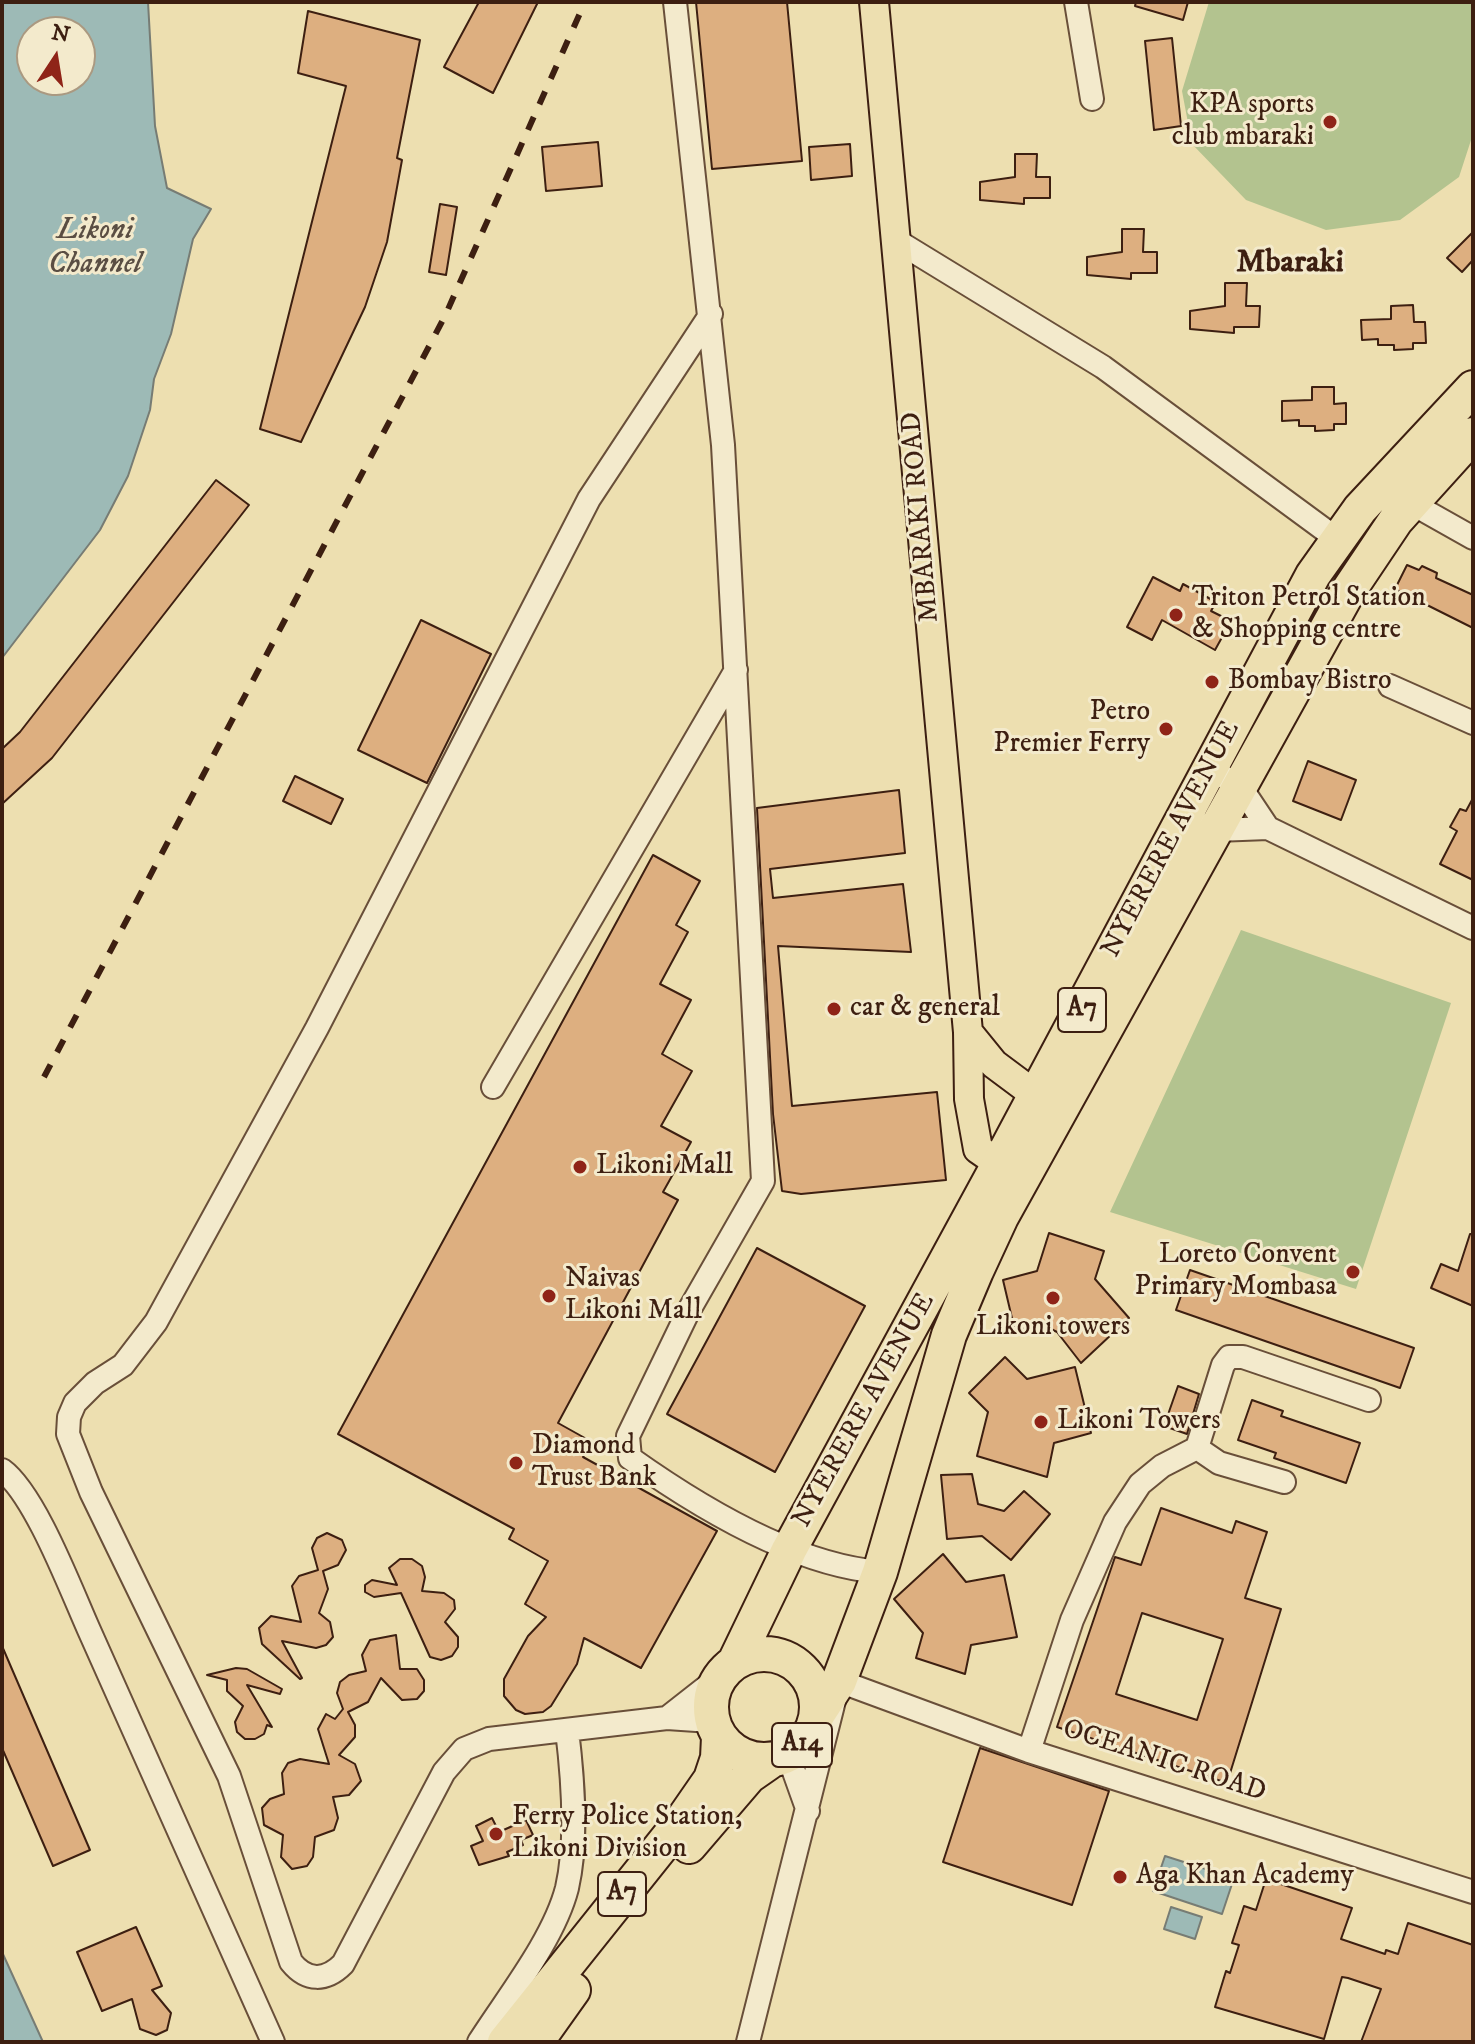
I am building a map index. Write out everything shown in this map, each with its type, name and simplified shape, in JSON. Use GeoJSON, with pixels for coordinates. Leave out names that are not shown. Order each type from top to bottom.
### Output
{"type":"FeatureCollection","features":[{"type":"Feature","properties":{"kind":"highway","name":"NYERERE AVENUE"},"geometry":{"type":"LineString","coordinates":[[726,1670],[789,1550],[1011,1172],[1201,821],[1210,769],[1313,575],[1337,539],[1382,484],[1473,388]]}},
{"type":"Feature","properties":{"kind":"highway","name":"NYERERE AVENUE"},"geometry":{"type":"LineString","coordinates":[[1201,821],[1240,786],[1347,593],[1380,541],[1473,435]]}},
{"type":"Feature","properties":{"kind":"highway"},"geometry":{"type":"LineString","coordinates":[[1313,575],[1347,593]]}},
{"type":"Feature","properties":{"kind":"highway","name":"NYERERE AVENUE"},"geometry":{"type":"LineString","coordinates":[[817,1715],[839,1681],[880,1572],[949,1335],[976,1271],[1011,1172]]}},
{"type":"Feature","properties":{"kind":"highway","name":"A14"},"geometry":{"type":"LineString","coordinates":[[715,1729],[742,1756],[780,1758],[802,1745],[817,1715],[811,1682],[785,1658],[751,1655],[726,1670]]}},
{"type":"Feature","properties":{"kind":"highway"},"geometry":{"type":"LineString","coordinates":[[715,1729],[710,1699],[726,1670]]}},
{"type":"Feature","properties":{"kind":"highway","name":"A7"},"geometry":{"type":"LineString","coordinates":[[505,2042],[684,1818],[711,1779],[718,1758],[715,1729]]}},
{"type":"Feature","properties":{"kind":"highway","name":"A7"},"geometry":{"type":"LineString","coordinates":[[536,2042],[564,2001],[729,1797],[780,1758]]}},
{"type":"Feature","properties":{"kind":"main road","name":"MBARAKI ROAD"},"geometry":{"type":"LineString","coordinates":[[874,2],[968,1032],[969,1099],[978,1149],[1011,1172]]}},
{"type":"Feature","properties":{"kind":"main road"},"geometry":{"type":"LineString","coordinates":[[968,1032],[994,1064],[1048,1104]]}},
{"type":"Feature","properties":{"kind":"street"},"geometry":{"type":"LineString","coordinates":[[675,2],[723,445],[763,1181],[688,1312],[628,1436],[630,1458],[667,1485],[789,1550],[847,1569],[880,1572]]}},
{"type":"Feature","properties":{"kind":"street"},"geometry":{"type":"LineString","coordinates":[[1076,2],[1092,99]]}},
{"type":"Feature","properties":{"kind":"street"},"geometry":{"type":"LineString","coordinates":[[897,241],[1103,367],[1337,539]]}},
{"type":"Feature","properties":{"kind":"street"},"geometry":{"type":"LineString","coordinates":[[711,314],[589,499],[317,1028],[156,1322],[137,1350],[84,1393],[69,1417],[68,1434],[91,1492],[229,1776],[291,1962],[307,1977],[322,1978],[343,1964],[444,1772],[464,1749],[489,1739],[667,1718],[715,1729]]}},
{"type":"Feature","properties":{"kind":"street"},"geometry":{"type":"LineString","coordinates":[[1382,484],[1410,504],[1473,538]]}},
{"type":"Feature","properties":{"kind":"street"},"geometry":{"type":"LineString","coordinates":[[493,1087],[736,670]]}},
{"type":"Feature","properties":{"kind":"street"},"geometry":{"type":"LineString","coordinates":[[1390,686],[1473,723]]}},
{"type":"Feature","properties":{"kind":"street"},"geometry":{"type":"LineString","coordinates":[[1210,769],[1240,786],[1268,828]]}},
{"type":"Feature","properties":{"kind":"street"},"geometry":{"type":"LineString","coordinates":[[1201,821],[1268,828],[1473,928]]}},
{"type":"Feature","properties":{"kind":"street"},"geometry":{"type":"LineString","coordinates":[[1029,1751],[1072,1620],[1115,1522],[1140,1484],[1162,1466],[1197,1448],[1223,1365],[1229,1357],[1243,1357],[1369,1400]]}},
{"type":"Feature","properties":{"kind":"street"},"geometry":{"type":"LineString","coordinates":[[1197,1448],[1219,1463],[1284,1482]]}},
{"type":"Feature","properties":{"kind":"street"},"geometry":{"type":"LineString","coordinates":[[2,1470],[29,1504],[53,1552],[171,1808],[273,2042]]}},
{"type":"Feature","properties":{"kind":"street"},"geometry":{"type":"LineString","coordinates":[[667,1718],[726,1670]]}},
{"type":"Feature","properties":{"kind":"street"},"geometry":{"type":"LineString","coordinates":[[748,2042],[809,1812],[839,1681]]}},
{"type":"Feature","properties":{"kind":"street","name":"OCEANIC ROAD"},"geometry":{"type":"LineString","coordinates":[[839,1681],[1029,1751],[1473,1892]]}},
{"type":"Feature","properties":{"kind":"street"},"geometry":{"type":"LineString","coordinates":[[479,2042],[546,1934],[566,1890],[571,1848],[567,1730]]}},
{"type":"Feature","properties":{"kind":"street"},"geometry":{"type":"LineString","coordinates":[[780,1758],[809,1812]]}},
{"type":"Feature","properties":{"kind":"green space","name":"KPA sports club mbaraki"},"geometry":{"type":"Polygon","coordinates":[[[1209,2],[1473,2],[1473,134],[1459,177],[1400,220],[1326,230],[1246,200],[1192,144],[1182,91],[1209,2]]]}},
{"type":"Feature","properties":{"kind":"green space"},"geometry":{"type":"Polygon","coordinates":[[[1241,930],[1451,1003],[1356,1289],[1110,1212],[1241,930]]]}},
{"type":"Feature","properties":{"kind":"water","name":"Likoni Channel"},"geometry":{"type":"Polygon","coordinates":[[[2,2],[148,2],[155,126],[167,188],[211,209],[193,239],[171,334],[154,379],[150,410],[128,476],[100,530],[2,658],[2,2]]]}},
{"type":"Feature","properties":{"kind":"water"},"geometry":{"type":"Polygon","coordinates":[[[1165,1856],[1234,1878],[1222,1914],[1153,1891],[1165,1856]]]}},
{"type":"Feature","properties":{"kind":"water"},"geometry":{"type":"Polygon","coordinates":[[[1171,1907],[1202,1917],[1195,1939],[1164,1929],[1171,1907]]]}},
{"type":"Feature","properties":{"kind":"water"},"geometry":{"type":"Polygon","coordinates":[[[2,1952],[43,2042],[2,2042],[2,1952]]]}},
{"type":"Feature","properties":{"kind":"building"},"geometry":{"type":"Polygon","coordinates":[[[479,2],[538,2],[493,93],[444,67],[479,2]]]}},
{"type":"Feature","properties":{"kind":"building"},"geometry":{"type":"Polygon","coordinates":[[[696,2],[787,2],[802,161],[712,169],[696,2]]]}},
{"type":"Feature","properties":{"kind":"building"},"geometry":{"type":"Polygon","coordinates":[[[1136,2],[1188,2],[1183,20],[1135,6],[1136,2]]]}},
{"type":"Feature","properties":{"kind":"building"},"geometry":{"type":"Polygon","coordinates":[[[308,11],[420,40],[397,158],[402,160],[387,242],[365,307],[301,442],[260,429],[346,86],[298,73],[308,11]]]}},
{"type":"Feature","properties":{"kind":"building"},"geometry":{"type":"Polygon","coordinates":[[[1172,38],[1181,126],[1154,130],[1145,41],[1172,38]]]}},
{"type":"Feature","properties":{"kind":"building"},"geometry":{"type":"Polygon","coordinates":[[[598,142],[602,186],[546,191],[542,147],[598,142]]]}},
{"type":"Feature","properties":{"kind":"building"},"geometry":{"type":"Polygon","coordinates":[[[850,144],[852,176],[811,180],[809,147],[850,144]]]}},
{"type":"Feature","properties":{"kind":"building"},"geometry":{"type":"Polygon","coordinates":[[[1015,154],[1037,154],[1036,177],[1050,177],[1050,198],[1024,198],[1024,204],[980,200],[980,182],[1015,177],[1015,154]]]}},
{"type":"Feature","properties":{"kind":"building"},"geometry":{"type":"Polygon","coordinates":[[[440,204],[457,207],[446,275],[429,272],[440,204]]]}},
{"type":"Feature","properties":{"kind":"building"},"geometry":{"type":"Polygon","coordinates":[[[1122,229],[1144,229],[1143,252],[1157,252],[1157,273],[1131,273],[1131,279],[1087,275],[1087,257],[1122,252],[1122,229]]]}},
{"type":"Feature","properties":{"kind":"building"},"geometry":{"type":"Polygon","coordinates":[[[1473,232],[1473,260],[1462,272],[1447,258],[1473,232]]]}},
{"type":"Feature","properties":{"kind":"building"},"geometry":{"type":"Polygon","coordinates":[[[1225,283],[1247,283],[1246,306],[1260,306],[1259,327],[1234,327],[1234,333],[1190,329],[1190,311],[1225,306],[1225,283]]]}},
{"type":"Feature","properties":{"kind":"building"},"geometry":{"type":"Polygon","coordinates":[[[1413,305],[1414,322],[1425,322],[1426,343],[1413,343],[1413,349],[1394,350],[1394,345],[1378,345],[1378,339],[1362,340],[1361,320],[1391,319],[1391,306],[1413,305]]]}},
{"type":"Feature","properties":{"kind":"building"},"geometry":{"type":"Polygon","coordinates":[[[1312,387],[1334,387],[1334,404],[1346,403],[1346,424],[1334,424],[1334,430],[1315,431],[1315,426],[1299,426],[1299,420],[1282,421],[1282,401],[1312,400],[1312,387]]]}},
{"type":"Feature","properties":{"kind":"building"},"geometry":{"type":"Polygon","coordinates":[[[216,480],[249,505],[52,758],[2,804],[2,749],[20,732],[216,480]]]}},
{"type":"Feature","properties":{"kind":"building"},"geometry":{"type":"Polygon","coordinates":[[[1407,565],[1419,570],[1422,566],[1437,573],[1436,578],[1473,595],[1473,628],[1395,589],[1407,565]]]}},
{"type":"Feature","properties":{"kind":"building","name":"Triton Petrol Station & Shopping centre"},"geometry":{"type":"Polygon","coordinates":[[[1153,577],[1180,591],[1183,584],[1216,602],[1211,611],[1231,621],[1215,650],[1162,620],[1152,640],[1127,627],[1153,577]]]}},
{"type":"Feature","properties":{"kind":"building"},"geometry":{"type":"Polygon","coordinates":[[[421,620],[491,654],[427,783],[358,750],[421,620]]]}},
{"type":"Feature","properties":{"kind":"building"},"geometry":{"type":"Polygon","coordinates":[[[1308,761],[1356,780],[1341,820],[1293,801],[1308,761]]]}},
{"type":"Feature","properties":{"kind":"building"},"geometry":{"type":"Polygon","coordinates":[[[295,776],[343,799],[331,824],[283,801],[295,776]]]}},
{"type":"Feature","properties":{"kind":"building"},"geometry":{"type":"Polygon","coordinates":[[[899,790],[905,853],[770,869],[773,898],[903,884],[911,952],[778,946],[792,1106],[937,1092],[946,1180],[801,1194],[782,1191],[773,1114],[757,808],[899,790]]]}},
{"type":"Feature","properties":{"kind":"building"},"geometry":{"type":"Polygon","coordinates":[[[1473,798],[1473,880],[1440,864],[1457,831],[1450,827],[1460,809],[1466,811],[1473,798]]]}},
{"type":"Feature","properties":{"kind":"building","name":"Likoni Mall"},"geometry":{"type":"Polygon","coordinates":[[[653,855],[700,881],[676,925],[688,932],[660,984],[691,1000],[662,1054],[692,1071],[661,1126],[691,1142],[663,1192],[678,1200],[558,1423],[592,1442],[583,1457],[717,1531],[641,1668],[584,1638],[577,1664],[551,1706],[543,1712],[525,1714],[516,1710],[504,1696],[504,1679],[528,1636],[546,1617],[525,1604],[548,1561],[509,1539],[514,1529],[338,1434],[653,855]]]}},
{"type":"Feature","properties":{"kind":"building","name":"Likoni towers"},"geometry":{"type":"Polygon","coordinates":[[[1049,1233],[1104,1251],[1095,1279],[1129,1318],[1081,1363],[1057,1332],[1041,1324],[1015,1331],[1003,1280],[1037,1271],[1049,1233]]]}},
{"type":"Feature","properties":{"kind":"building"},"geometry":{"type":"Polygon","coordinates":[[[1470,1234],[1473,1234],[1473,1306],[1431,1288],[1441,1264],[1458,1271],[1470,1234]]]}},
{"type":"Feature","properties":{"kind":"building"},"geometry":{"type":"Polygon","coordinates":[[[757,1248],[865,1306],[775,1472],[667,1414],[757,1248]]]}},
{"type":"Feature","properties":{"kind":"building"},"geometry":{"type":"Polygon","coordinates":[[[1190,1270],[1414,1348],[1400,1388],[1176,1310],[1190,1270]]]}},
{"type":"Feature","properties":{"kind":"building","name":"Likoni Towers"},"geometry":{"type":"Polygon","coordinates":[[[1005,1357],[1027,1379],[1075,1367],[1091,1433],[1054,1443],[1047,1477],[977,1456],[988,1412],[969,1393],[1005,1357]]]}},
{"type":"Feature","properties":{"kind":"building"},"geometry":{"type":"Polygon","coordinates":[[[1178,1386],[1199,1394],[1187,1434],[1164,1426],[1178,1386]]]}},
{"type":"Feature","properties":{"kind":"building"},"geometry":{"type":"Polygon","coordinates":[[[1252,1400],[1283,1411],[1281,1416],[1360,1443],[1346,1483],[1274,1458],[1276,1453],[1238,1440],[1252,1400]]]}},
{"type":"Feature","properties":{"kind":"building","name":"Likoni Towers"},"geometry":{"type":"Polygon","coordinates":[[[972,1474],[978,1504],[1004,1511],[1024,1491],[1050,1514],[1011,1560],[982,1536],[947,1539],[941,1475],[972,1474]]]}},
{"type":"Feature","properties":{"kind":"building"},"geometry":{"type":"Polygon","coordinates":[[[1161,1508],[1232,1533],[1236,1521],[1267,1532],[1245,1598],[1281,1609],[1227,1783],[1057,1727],[1115,1557],[1141,1565],[1161,1508]],[[1142,1613],[1116,1694],[1197,1720],[1223,1639],[1142,1613]]]}},
{"type":"Feature","properties":{"kind":"building"},"geometry":{"type":"Polygon","coordinates":[[[327,1533],[342,1540],[346,1550],[338,1565],[323,1571],[328,1589],[319,1613],[330,1622],[333,1637],[326,1645],[316,1648],[282,1641],[300,1679],[262,1644],[259,1628],[271,1616],[301,1622],[292,1586],[299,1576],[318,1570],[312,1548],[317,1538],[327,1533]]]}},
{"type":"Feature","properties":{"kind":"building"},"geometry":{"type":"Polygon","coordinates":[[[943,1554],[966,1582],[1004,1575],[1017,1637],[971,1645],[965,1674],[916,1658],[923,1633],[894,1599],[943,1554]]]}},
{"type":"Feature","properties":{"kind":"building"},"geometry":{"type":"Polygon","coordinates":[[[400,1559],[412,1559],[422,1566],[425,1577],[422,1591],[444,1593],[454,1600],[455,1609],[445,1622],[458,1637],[458,1647],[452,1656],[441,1660],[430,1657],[401,1593],[374,1597],[365,1592],[365,1585],[372,1580],[397,1585],[389,1568],[400,1559]]]}},
{"type":"Feature","properties":{"kind":"building"},"geometry":{"type":"Polygon","coordinates":[[[396,1635],[400,1669],[417,1669],[424,1680],[424,1691],[417,1699],[402,1700],[381,1678],[368,1702],[348,1712],[355,1725],[355,1737],[339,1755],[355,1764],[361,1781],[349,1795],[333,1797],[338,1818],[334,1830],[315,1837],[313,1857],[307,1866],[292,1869],[281,1857],[283,1835],[264,1825],[262,1808],[270,1799],[284,1794],[282,1773],[288,1763],[300,1759],[329,1764],[318,1729],[326,1714],[335,1719],[343,1709],[337,1693],[340,1682],[349,1675],[366,1671],[362,1655],[370,1640],[396,1635]]]}},
{"type":"Feature","properties":{"kind":"building"},"geometry":{"type":"Polygon","coordinates":[[[2,1646],[90,1850],[53,1866],[2,1748],[2,1646]]]}},
{"type":"Feature","properties":{"kind":"building"},"geometry":{"type":"Polygon","coordinates":[[[236,1668],[247,1669],[282,1689],[280,1694],[247,1685],[272,1727],[267,1725],[264,1734],[255,1739],[245,1739],[237,1732],[235,1722],[243,1706],[227,1691],[227,1680],[207,1675],[236,1668]]]}},
{"type":"Feature","properties":{"kind":"building"},"geometry":{"type":"Polygon","coordinates":[[[980,1748],[1109,1791],[1072,1905],[943,1862],[980,1748]]]}},
{"type":"Feature","properties":{"kind":"building"},"geometry":{"type":"Polygon","coordinates":[[[492,1818],[499,1832],[526,1820],[533,1835],[521,1840],[523,1845],[507,1852],[509,1856],[479,1865],[471,1846],[483,1841],[476,1826],[492,1818]]]}},
{"type":"Feature","properties":{"kind":"building"},"geometry":{"type":"Polygon","coordinates":[[[1266,1879],[1352,1908],[1341,1939],[1385,1954],[1386,1950],[1398,1954],[1408,1923],[1473,1945],[1473,2042],[1361,2042],[1381,1989],[1342,1977],[1324,2039],[1215,2007],[1226,1971],[1230,1973],[1239,1945],[1232,1943],[1244,1906],[1256,1910],[1266,1879]]]}},
{"type":"Feature","properties":{"kind":"building"},"geometry":{"type":"Polygon","coordinates":[[[136,1927],[162,1986],[152,1990],[171,2013],[167,2030],[156,2035],[140,2029],[132,1999],[102,2011],[77,1952],[136,1927]]]}},
{"type":"Feature","properties":{"kind":"railway"},"geometry":{"type":"LineString","coordinates":[[44,1077],[445,316],[585,2]]}},
{"type":"Feature","properties":{"kind":"place","name":"KPA sports club mbaraki"},"geometry":{"type":"Point","coordinates":[1330,122]}},
{"type":"Feature","properties":{"kind":"place","name":"Triton Petrol Station & Shopping centre"},"geometry":{"type":"Point","coordinates":[1176,615]}},
{"type":"Feature","properties":{"kind":"place","name":"Bombay Bistro"},"geometry":{"type":"Point","coordinates":[1212,682]}},
{"type":"Feature","properties":{"kind":"place","name":"Petro Premier Ferry"},"geometry":{"type":"Point","coordinates":[1166,729]}},
{"type":"Feature","properties":{"kind":"place","name":"car & general"},"geometry":{"type":"Point","coordinates":[834,1009]}},
{"type":"Feature","properties":{"kind":"place","name":"Likoni Mall"},"geometry":{"type":"Point","coordinates":[580,1167]}},
{"type":"Feature","properties":{"kind":"place","name":"Loreto Convent Primary Mombasa"},"geometry":{"type":"Point","coordinates":[1353,1272]}},
{"type":"Feature","properties":{"kind":"place","name":"Naivas Likoni Mall"},"geometry":{"type":"Point","coordinates":[549,1296]}},
{"type":"Feature","properties":{"kind":"place","name":"Likoni towers"},"geometry":{"type":"Point","coordinates":[1053,1298]}},
{"type":"Feature","properties":{"kind":"place","name":"Likoni Towers"},"geometry":{"type":"Point","coordinates":[1041,1422]}},
{"type":"Feature","properties":{"kind":"place","name":"Diamond Trust Bank"},"geometry":{"type":"Point","coordinates":[516,1463]}},
{"type":"Feature","properties":{"kind":"place","name":"Ferry Police Station, Likoni Division"},"geometry":{"type":"Point","coordinates":[496,1834]}},
{"type":"Feature","properties":{"kind":"place","name":"Aga Khan Academy"},"geometry":{"type":"Point","coordinates":[1120,1877]}},
{"type":"Feature","properties":{"kind":"district","name":"Mbaraki"},"geometry":{"type":"Point","coordinates":[1290,264]}}]}
